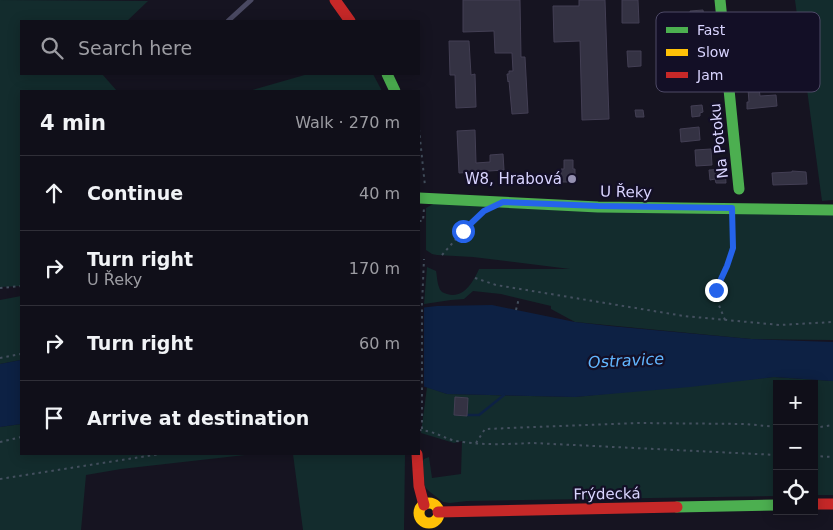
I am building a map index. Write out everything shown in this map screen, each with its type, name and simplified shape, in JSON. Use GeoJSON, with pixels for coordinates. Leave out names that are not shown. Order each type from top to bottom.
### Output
{"type":"FeatureCollection","features":[{"type":"Feature","properties":{"kind":"street"},"geometry":{"type":"LineString","coordinates":[[335,0],[349,20]]}},
{"type":"Feature","properties":{"kind":"street"},"geometry":{"type":"LineString","coordinates":[[387,75],[394,90]]}},
{"type":"Feature","properties":{"kind":"street","name":"Na Potoku"},"geometry":{"type":"LineString","coordinates":[[729,92],[739,189]]}},
{"type":"Feature","properties":{"kind":"street","name":"U Řeky"},"geometry":{"type":"LineString","coordinates":[[422,198],[598,206],[833,210]]}},
{"type":"Feature","properties":{"kind":"street"},"geometry":{"type":"LineString","coordinates":[[417,455],[418,489],[424,505]]}},
{"type":"Feature","properties":{"kind":"street"},"geometry":{"type":"LineString","coordinates":[[427,503],[434,505],[438,512],[438,517],[433,522],[421,525],[420,508],[427,503]]}},
{"type":"Feature","properties":{"kind":"street"},"geometry":{"type":"LineString","coordinates":[[818,504],[833,504]]}},
{"type":"Feature","properties":{"kind":"street","name":"Frýdecká"},"geometry":{"type":"LineString","coordinates":[[438,512],[773,505]]}},
{"type":"Feature","properties":{"kind":"lane"},"geometry":{"type":"LineString","coordinates":[[229,20],[251,0]]}},
{"type":"Feature","properties":{"kind":"path"},"geometry":{"type":"LineString","coordinates":[[420,138],[424,173],[423,221],[420,221]]}},
{"type":"Feature","properties":{"kind":"path"},"geometry":{"type":"LineString","coordinates":[[725,320],[718,303],[716,290],[733,248],[732,208]]}},
{"type":"Feature","properties":{"kind":"path"},"geometry":{"type":"LineString","coordinates":[[442,255],[484,211]]}},
{"type":"Feature","properties":{"kind":"path"},"geometry":{"type":"LineString","coordinates":[[424,259],[422,304],[423,399],[420,430],[437,433],[451,439],[495,445],[533,443],[773,455]]}},
{"type":"Feature","properties":{"kind":"path"},"geometry":{"type":"LineString","coordinates":[[475,278],[496,285],[684,316],[780,325],[833,322]]}},
{"type":"Feature","properties":{"kind":"path"},"geometry":{"type":"LineString","coordinates":[[0,288],[20,286]]}},
{"type":"Feature","properties":{"kind":"path"},"geometry":{"type":"LineString","coordinates":[[516,310],[519,298]]}},
{"type":"Feature","properties":{"kind":"path"},"geometry":{"type":"LineString","coordinates":[[0,358],[20,354]]}},
{"type":"Feature","properties":{"kind":"path"},"geometry":{"type":"LineString","coordinates":[[476,443],[484,429],[638,424],[746,424],[773,427]]}},
{"type":"Feature","properties":{"kind":"path"},"geometry":{"type":"LineString","coordinates":[[818,427],[833,425]]}},
{"type":"Feature","properties":{"kind":"path"},"geometry":{"type":"LineString","coordinates":[[0,442],[20,438]]}},
{"type":"Feature","properties":{"kind":"path"},"geometry":{"type":"LineString","coordinates":[[0,479],[154,455]]}},
{"type":"Feature","properties":{"kind":"path"},"geometry":{"type":"LineString","coordinates":[[818,456],[833,457]]}},
{"type":"Feature","properties":{"kind":"green space"},"geometry":{"type":"Polygon","coordinates":[[[0,0],[148,1],[128,20],[20,20],[20,75],[103,75],[116,90],[20,90],[20,286],[0,287],[0,0]]]}},
{"type":"Feature","properties":{"kind":"green space"},"geometry":{"type":"Polygon","coordinates":[[[795,0],[833,0],[833,200],[822,201],[807,92],[820,92],[820,12],[797,12],[795,0]]]}},
{"type":"Feature","properties":{"kind":"green space"},"geometry":{"type":"Polygon","coordinates":[[[305,75],[374,75],[381,90],[252,90],[305,75]]]}},
{"type":"Feature","properties":{"kind":"green space"},"geometry":{"type":"Polygon","coordinates":[[[435,203],[833,210],[833,340],[751,339],[575,322],[551,309],[551,306],[501,294],[473,291],[464,299],[424,304],[427,267],[436,271],[441,291],[453,295],[463,292],[467,288],[479,269],[570,269],[432,254],[426,250],[426,208],[435,203]]]}},
{"type":"Feature","properties":{"kind":"green space"},"geometry":{"type":"Polygon","coordinates":[[[20,296],[20,360],[0,364],[0,300],[20,296]]]}},
{"type":"Feature","properties":{"kind":"green space"},"geometry":{"type":"Polygon","coordinates":[[[774,377],[833,381],[833,495],[818,495],[818,380],[773,380],[773,496],[467,501],[450,503],[443,502],[425,487],[422,463],[424,459],[429,457],[432,478],[461,474],[462,441],[454,443],[421,433],[427,387],[447,394],[575,397],[774,377]]]}},
{"type":"Feature","properties":{"kind":"green space"},"geometry":{"type":"Polygon","coordinates":[[[20,424],[20,455],[245,455],[121,469],[86,475],[81,530],[0,530],[0,427],[20,424]]]}},
{"type":"Feature","properties":{"kind":"green space"},"geometry":{"type":"Polygon","coordinates":[[[293,455],[405,455],[404,530],[303,530],[293,455]]]}},
{"type":"Feature","properties":{"kind":"water","name":"Ostravice"},"geometry":{"type":"Polygon","coordinates":[[[492,305],[575,322],[610,326],[751,339],[833,342],[833,381],[774,377],[690,387],[575,397],[447,394],[420,385],[420,308],[492,305]]]}},
{"type":"Feature","properties":{"kind":"water"},"geometry":{"type":"Polygon","coordinates":[[[20,360],[20,424],[0,427],[0,364],[20,360]]]}},
{"type":"Feature","properties":{"kind":"pier"},"geometry":{"type":"Polygon","coordinates":[[[424,305],[424,389],[420,388],[420,306],[424,305]]]}},
{"type":"Feature","properties":{"kind":"building"},"geometry":{"type":"Polygon","coordinates":[[[463,0],[520,0],[521,57],[525,57],[528,113],[512,114],[507,74],[509,74],[509,71],[513,71],[512,53],[495,53],[494,31],[463,32],[463,0]]]}},
{"type":"Feature","properties":{"kind":"building"},"geometry":{"type":"Polygon","coordinates":[[[579,0],[605,0],[609,119],[582,120],[580,41],[554,42],[553,6],[579,6],[579,0]]]}},
{"type":"Feature","properties":{"kind":"building"},"geometry":{"type":"Polygon","coordinates":[[[622,0],[638,0],[639,23],[622,23],[622,0]]]}},
{"type":"Feature","properties":{"kind":"building"},"geometry":{"type":"Polygon","coordinates":[[[703,10],[703,12],[690,12],[703,10]]]}},
{"type":"Feature","properties":{"kind":"building"},"geometry":{"type":"Polygon","coordinates":[[[449,41],[469,41],[471,75],[475,74],[476,107],[456,108],[455,75],[450,75],[449,41]]]}},
{"type":"Feature","properties":{"kind":"building"},"geometry":{"type":"Polygon","coordinates":[[[627,51],[641,51],[641,66],[628,67],[627,51]]]}},
{"type":"Feature","properties":{"kind":"building"},"geometry":{"type":"Polygon","coordinates":[[[748,92],[760,92],[760,96],[776,95],[777,106],[747,109],[747,102],[749,102],[748,92]]]}},
{"type":"Feature","properties":{"kind":"building"},"geometry":{"type":"Polygon","coordinates":[[[702,105],[703,112],[700,113],[700,116],[692,117],[691,106],[702,105]]]}},
{"type":"Feature","properties":{"kind":"building"},"geometry":{"type":"Polygon","coordinates":[[[635,110],[643,110],[644,117],[636,117],[635,110]]]}},
{"type":"Feature","properties":{"kind":"building"},"geometry":{"type":"Polygon","coordinates":[[[699,127],[700,140],[681,142],[680,129],[699,127]]]}},
{"type":"Feature","properties":{"kind":"building"},"geometry":{"type":"Polygon","coordinates":[[[475,130],[476,163],[490,162],[490,155],[503,154],[504,170],[459,173],[457,131],[475,130]]]}},
{"type":"Feature","properties":{"kind":"building"},"geometry":{"type":"Polygon","coordinates":[[[711,149],[712,165],[696,166],[695,150],[711,149]]]}},
{"type":"Feature","properties":{"kind":"building"},"geometry":{"type":"Polygon","coordinates":[[[564,160],[573,160],[575,182],[561,182],[561,169],[564,169],[564,160]]]}},
{"type":"Feature","properties":{"kind":"building"},"geometry":{"type":"Polygon","coordinates":[[[725,169],[726,183],[716,183],[715,179],[710,180],[709,170],[725,169]]]}},
{"type":"Feature","properties":{"kind":"building"},"geometry":{"type":"Polygon","coordinates":[[[806,172],[807,184],[773,185],[772,173],[806,172]]]}},
{"type":"Feature","properties":{"kind":"building"},"geometry":{"type":"Polygon","coordinates":[[[455,397],[468,398],[467,416],[454,415],[455,397]]]}},
{"type":"Feature","properties":{"kind":"waterway"},"geometry":{"type":"LineString","coordinates":[[467,415],[479,415],[504,395]]}},
{"type":"Feature","properties":{"kind":"traffic: fast"},"geometry":{"type":"LineString","coordinates":[[720,0],[721,12]]}},
{"type":"Feature","properties":{"kind":"traffic: fast"},"geometry":{"type":"LineString","coordinates":[[387,75],[395,90]]}},
{"type":"Feature","properties":{"kind":"traffic: fast"},"geometry":{"type":"LineString","coordinates":[[729,92],[739,189]]}},
{"type":"Feature","properties":{"kind":"traffic: fast"},"geometry":{"type":"LineString","coordinates":[[420,198],[598,207],[833,210]]}},
{"type":"Feature","properties":{"kind":"traffic: fast"},"geometry":{"type":"LineString","coordinates":[[677,507],[773,505]]}},
{"type":"Feature","properties":{"kind":"traffic: slow"},"geometry":{"type":"LineString","coordinates":[[429,503],[436,506],[439,513],[436,520],[429,523],[422,520],[419,513],[422,506],[429,503]]}},
{"type":"Feature","properties":{"kind":"traffic: jam"},"geometry":{"type":"LineString","coordinates":[[335,0],[349,20]]}},
{"type":"Feature","properties":{"kind":"traffic: jam"},"geometry":{"type":"LineString","coordinates":[[417,455],[419,486],[424,505]]}},
{"type":"Feature","properties":{"kind":"traffic: jam"},"geometry":{"type":"LineString","coordinates":[[818,504],[833,504]]}},
{"type":"Feature","properties":{"kind":"traffic: jam"},"geometry":{"type":"LineString","coordinates":[[438,512],[677,507]]}},
{"type":"Feature","properties":{"kind":"place","name":"W8, Hrabová"},"geometry":{"type":"Point","coordinates":[572,179]}},
{"type":"Feature","properties":{"kind":"route"},"geometry":{"type":"LineString","coordinates":[[463,231],[484,211],[503,202],[598,206],[732,208],[733,248],[716,290]]}}]}
